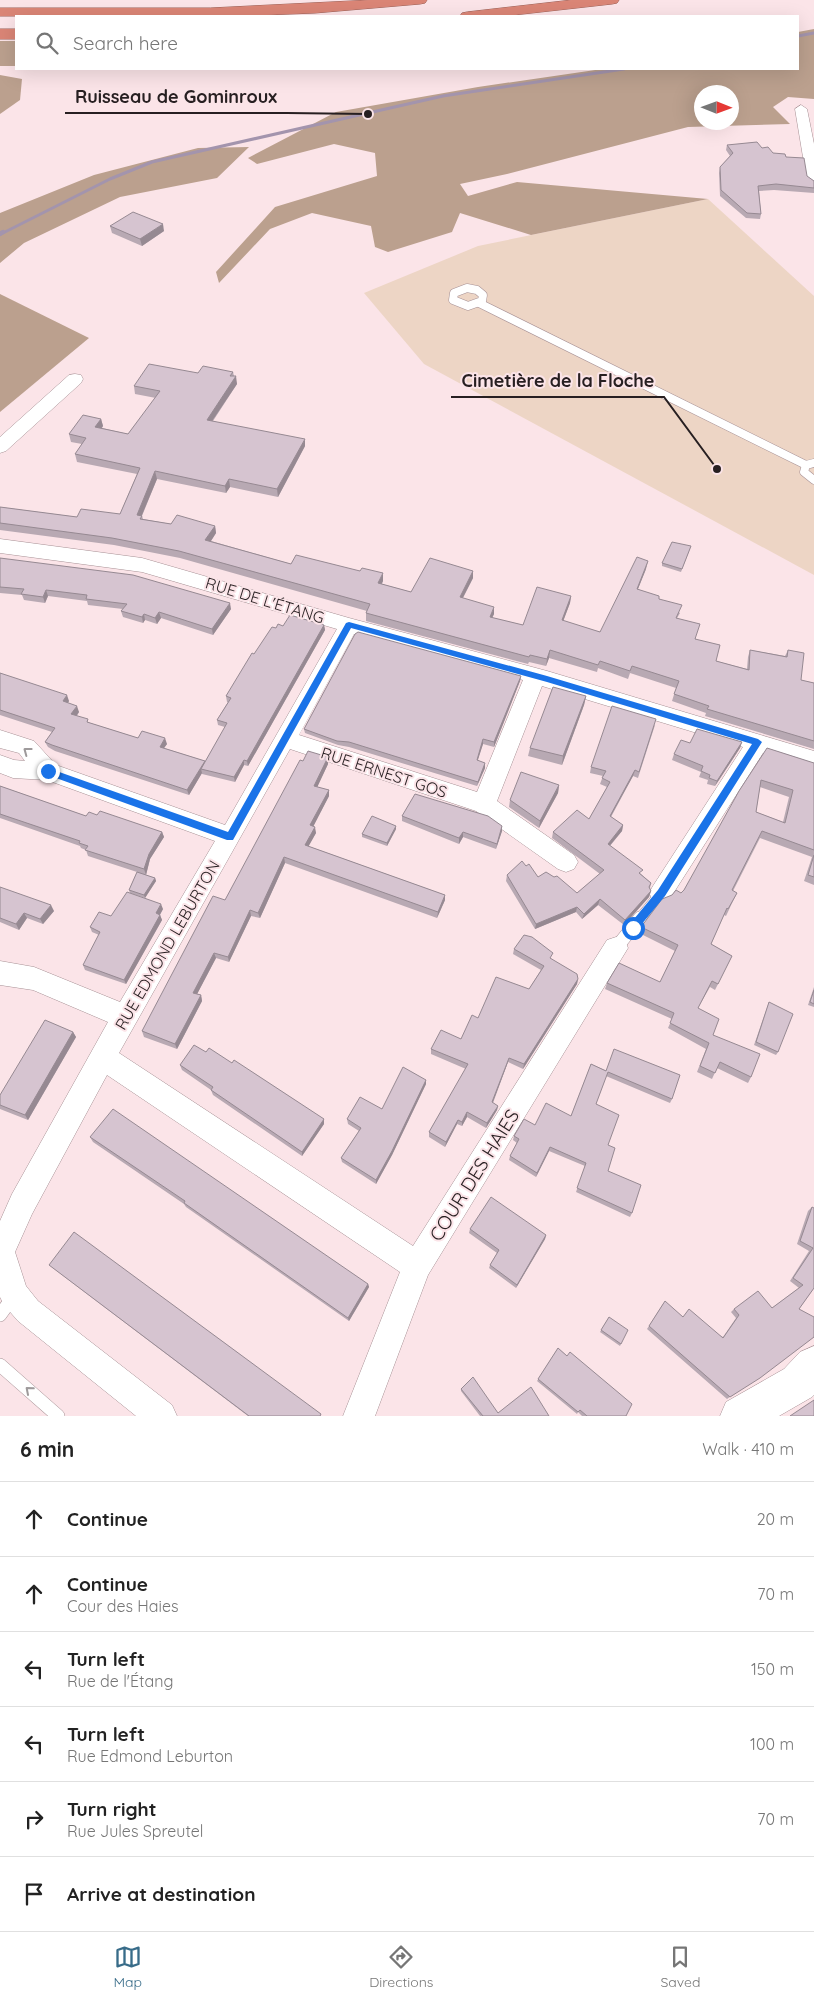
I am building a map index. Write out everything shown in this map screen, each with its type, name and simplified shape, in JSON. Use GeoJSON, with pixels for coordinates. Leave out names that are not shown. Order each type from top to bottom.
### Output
{"type":"FeatureCollection","features":[{"type":"Feature","properties":{"kind":"highway"},"geometry":{"type":"LineString","coordinates":[[0,3],[150,5],[297,0]]}},
{"type":"Feature","properties":{"kind":"highway"},"geometry":{"type":"LineString","coordinates":[[0,12],[148,14],[233,12],[420,0]]}},
{"type":"Feature","properties":{"kind":"highway"},"geometry":{"type":"LineString","coordinates":[[571,4],[594,0]]}},
{"type":"Feature","properties":{"kind":"highway"},"geometry":{"type":"LineString","coordinates":[[476,15],[612,0]]}},
{"type":"Feature","properties":{"kind":"highway"},"geometry":{"type":"LineString","coordinates":[[0,34],[15,34]]}},
{"type":"Feature","properties":{"kind":"street"},"geometry":{"type":"LineString","coordinates":[[801,109],[814,181]]}},
{"type":"Feature","properties":{"kind":"street"},"geometry":{"type":"LineString","coordinates":[[0,447],[75,379]]}},
{"type":"Feature","properties":{"kind":"street","name":"RUE DE L'ÉTANG"},"geometry":{"type":"LineString","coordinates":[[0,546],[142,565],[349,625],[536,676],[814,760]]}},
{"type":"Feature","properties":{"kind":"street","name":"RUE EDMOND LEBURTON"},"geometry":{"type":"LineString","coordinates":[[161,1416],[28,1311],[7,1305],[0,1253],[22,1204],[125,1017],[230,837],[349,625]]}},
{"type":"Feature","properties":{"kind":"street"},"geometry":{"type":"LineString","coordinates":[[484,804],[536,676]]}},
{"type":"Feature","properties":{"kind":"street"},"geometry":{"type":"LineString","coordinates":[[0,739],[26,747],[48,771]]}},
{"type":"Feature","properties":{"kind":"street","name":"RUE ERNEST GOS"},"geometry":{"type":"LineString","coordinates":[[285,740],[484,804],[566,862]]}},
{"type":"Feature","properties":{"kind":"street"},"geometry":{"type":"LineString","coordinates":[[662,893],[758,742]]}},
{"type":"Feature","properties":{"kind":"street"},"geometry":{"type":"LineString","coordinates":[[0,764],[13,769],[48,771],[230,837]]}},
{"type":"Feature","properties":{"kind":"street","name":"COUR DES HAIES"},"geometry":{"type":"LineString","coordinates":[[359,1416],[417,1266],[616,948]]}},
{"type":"Feature","properties":{"kind":"street"},"geometry":{"type":"LineString","coordinates":[[0,957],[34,979]]}},
{"type":"Feature","properties":{"kind":"street"},"geometry":{"type":"LineString","coordinates":[[0,973],[34,979],[125,1017]]}},
{"type":"Feature","properties":{"kind":"street"},"geometry":{"type":"LineString","coordinates":[[103,1057],[417,1266]]}},
{"type":"Feature","properties":{"kind":"street"},"geometry":{"type":"LineString","coordinates":[[740,1416],[798,1383],[814,1366]]}},
{"type":"Feature","properties":{"kind":"lane"},"geometry":{"type":"LineString","coordinates":[[479,303],[810,464],[804,472],[814,480]]}},
{"type":"Feature","properties":{"kind":"lane"},"geometry":{"type":"LineString","coordinates":[[616,948],[662,893]]}},
{"type":"Feature","properties":{"kind":"lane"},"geometry":{"type":"LineString","coordinates":[[0,1365],[58,1416]]}},
{"type":"Feature","properties":{"kind":"shaded area"},"geometry":{"type":"Polygon","coordinates":[[[814,29],[814,99],[788,97],[773,107],[790,124],[739,126],[739,85],[694,85],[694,127],[460,184],[468,196],[517,182],[708,199],[531,235],[460,213],[452,232],[388,252],[375,247],[371,226],[312,213],[270,229],[219,283],[216,272],[275,207],[377,176],[375,153],[334,144],[257,164],[248,158],[336,112],[478,87],[595,70],[799,70],[799,32],[814,29]]]}},
{"type":"Feature","properties":{"kind":"shaded area"},"geometry":{"type":"Polygon","coordinates":[[[0,41],[15,41],[15,66],[0,66],[0,41]]]}},
{"type":"Feature","properties":{"kind":"shaded area"},"geometry":{"type":"Polygon","coordinates":[[[0,75],[22,79],[20,100],[0,114],[0,75]]]}},
{"type":"Feature","properties":{"kind":"shaded area"},"geometry":{"type":"Polygon","coordinates":[[[249,147],[217,178],[120,197],[24,243],[0,263],[0,213],[94,175],[198,148],[249,147]]]}},
{"type":"Feature","properties":{"kind":"shaded area"},"geometry":{"type":"Polygon","coordinates":[[[708,199],[814,296],[814,575],[424,364],[364,293],[478,246],[708,199]]]}},
{"type":"Feature","properties":{"kind":"shaded area"},"geometry":{"type":"Polygon","coordinates":[[[0,294],[89,338],[0,412],[0,294]]]}},
{"type":"Feature","properties":{"kind":"building"},"geometry":{"type":"Polygon","coordinates":[[[757,142],[762,148],[768,147],[773,153],[785,154],[786,157],[804,158],[807,176],[814,181],[814,188],[776,184],[758,186],[761,214],[747,213],[721,190],[720,167],[733,153],[727,145],[757,142]]]}},
{"type":"Feature","properties":{"kind":"building"},"geometry":{"type":"Polygon","coordinates":[[[133,212],[163,224],[140,239],[110,226],[133,212]]]}},
{"type":"Feature","properties":{"kind":"building"},"geometry":{"type":"Polygon","coordinates":[[[149,364],[198,373],[203,366],[233,372],[230,376],[236,376],[207,420],[305,439],[277,489],[229,479],[225,486],[155,471],[137,515],[142,516],[140,519],[171,524],[177,515],[215,526],[205,540],[291,564],[296,555],[360,571],[362,568],[383,573],[378,583],[411,592],[430,558],[473,571],[460,597],[494,607],[490,617],[523,625],[537,587],[571,596],[562,620],[600,632],[637,557],[648,561],[637,589],[659,596],[659,599],[682,605],[676,618],[700,624],[695,639],[720,645],[716,661],[749,670],[750,650],[787,657],[788,650],[804,653],[801,680],[814,683],[814,741],[707,709],[709,706],[674,694],[679,681],[632,666],[630,671],[600,661],[598,665],[550,650],[547,659],[530,655],[529,657],[366,613],[370,604],[179,551],[112,538],[0,523],[0,507],[77,517],[81,509],[120,514],[140,468],[75,454],[86,438],[69,434],[83,415],[101,419],[95,427],[128,434],[160,391],[134,386],[149,364]]]}},
{"type":"Feature","properties":{"kind":"building"},"geometry":{"type":"Polygon","coordinates":[[[672,542],[691,546],[682,569],[662,563],[672,542]]]}},
{"type":"Feature","properties":{"kind":"building"},"geometry":{"type":"Polygon","coordinates":[[[0,558],[133,575],[230,603],[212,629],[159,612],[155,618],[144,614],[142,617],[121,611],[127,604],[86,599],[87,595],[46,590],[43,597],[21,594],[24,589],[0,587],[0,558]]]}},
{"type":"Feature","properties":{"kind":"building"},"geometry":{"type":"Polygon","coordinates":[[[290,615],[324,625],[247,761],[244,760],[234,777],[201,769],[227,723],[217,720],[231,698],[226,696],[252,653],[254,654],[272,627],[276,628],[278,624],[283,626],[290,615]]]}},
{"type":"Feature","properties":{"kind":"building"},"geometry":{"type":"Polygon","coordinates":[[[358,632],[521,676],[494,742],[483,739],[477,760],[485,763],[478,782],[349,742],[337,741],[304,729],[355,634],[358,632]]]}},
{"type":"Feature","properties":{"kind":"building"},"geometry":{"type":"Polygon","coordinates":[[[0,673],[67,695],[63,701],[77,706],[71,714],[88,719],[87,722],[138,738],[142,731],[165,738],[160,747],[205,761],[187,790],[45,742],[55,728],[0,710],[0,673]]]}},
{"type":"Feature","properties":{"kind":"building"},"geometry":{"type":"Polygon","coordinates":[[[553,687],[586,696],[563,756],[530,748],[553,687]]]}},
{"type":"Feature","properties":{"kind":"building"},"geometry":{"type":"Polygon","coordinates":[[[612,706],[656,719],[639,772],[635,770],[610,816],[623,825],[608,844],[643,870],[639,873],[651,883],[649,887],[651,891],[625,920],[600,899],[584,914],[577,907],[536,924],[507,875],[522,861],[526,866],[529,864],[538,877],[546,872],[554,877],[557,876],[577,893],[604,870],[553,832],[577,810],[589,819],[610,782],[602,778],[606,771],[591,767],[612,706]]]}},
{"type":"Feature","properties":{"kind":"building"},"geometry":{"type":"Polygon","coordinates":[[[697,729],[742,742],[717,781],[709,778],[710,775],[701,771],[703,766],[674,754],[681,740],[690,743],[697,729]]]}},
{"type":"Feature","properties":{"kind":"building"},"geometry":{"type":"Polygon","coordinates":[[[767,748],[814,763],[814,850],[762,831],[732,890],[737,893],[727,908],[711,944],[732,956],[718,984],[712,981],[698,1008],[719,1019],[713,1035],[760,1054],[751,1077],[720,1062],[715,1073],[700,1066],[709,1043],[670,1023],[674,1013],[607,983],[619,963],[660,982],[678,945],[641,927],[662,899],[672,895],[676,890],[681,893],[684,890],[739,791],[767,748]],[[761,780],[756,812],[785,823],[793,790],[761,780]]]}},
{"type":"Feature","properties":{"kind":"building"},"geometry":{"type":"Polygon","coordinates":[[[308,751],[328,757],[314,786],[329,790],[310,825],[315,827],[305,845],[445,895],[438,912],[284,857],[258,913],[250,910],[228,957],[214,953],[193,993],[201,995],[175,1044],[142,1031],[213,896],[225,900],[300,760],[303,761],[308,751]]]}},
{"type":"Feature","properties":{"kind":"building"},"geometry":{"type":"Polygon","coordinates":[[[521,772],[559,785],[540,821],[510,800],[521,772]]]}},
{"type":"Feature","properties":{"kind":"building"},"geometry":{"type":"Polygon","coordinates":[[[0,786],[86,816],[89,812],[97,815],[100,811],[162,832],[149,854],[144,869],[85,850],[88,846],[79,843],[80,841],[0,814],[0,786]]]}},
{"type":"Feature","properties":{"kind":"building"},"geometry":{"type":"Polygon","coordinates":[[[415,794],[488,816],[502,826],[497,844],[463,832],[459,838],[402,816],[415,794]]]}},
{"type":"Feature","properties":{"kind":"building"},"geometry":{"type":"Polygon","coordinates":[[[372,816],[396,826],[387,843],[362,834],[372,816]]]}},
{"type":"Feature","properties":{"kind":"building"},"geometry":{"type":"Polygon","coordinates":[[[814,855],[814,877],[808,875],[814,855]]]}},
{"type":"Feature","properties":{"kind":"building"},"geometry":{"type":"Polygon","coordinates":[[[137,872],[155,878],[144,895],[129,890],[137,872]]]}},
{"type":"Feature","properties":{"kind":"building"},"geometry":{"type":"Polygon","coordinates":[[[0,887],[51,905],[40,919],[24,913],[16,924],[0,918],[0,887]]]}},
{"type":"Feature","properties":{"kind":"building"},"geometry":{"type":"Polygon","coordinates":[[[127,892],[161,904],[156,913],[160,915],[124,980],[83,965],[100,932],[90,927],[99,912],[111,916],[127,892]]]}},
{"type":"Feature","properties":{"kind":"building"},"geometry":{"type":"Polygon","coordinates":[[[524,935],[532,937],[553,953],[550,958],[577,974],[578,979],[524,1064],[509,1058],[492,1102],[498,1106],[487,1123],[467,1112],[462,1122],[458,1120],[446,1142],[429,1132],[468,1064],[431,1049],[441,1030],[461,1039],[472,1015],[478,1018],[496,977],[529,989],[544,966],[514,949],[524,935]]]}},
{"type":"Feature","properties":{"kind":"building"},"geometry":{"type":"Polygon","coordinates":[[[814,990],[814,1004],[810,1002],[814,990]]]}},
{"type":"Feature","properties":{"kind":"building"},"geometry":{"type":"Polygon","coordinates":[[[769,1002],[793,1014],[778,1052],[756,1042],[769,1002]]]}},
{"type":"Feature","properties":{"kind":"building"},"geometry":{"type":"Polygon","coordinates":[[[45,1020],[73,1032],[25,1115],[0,1105],[0,1095],[45,1020]]]}},
{"type":"Feature","properties":{"kind":"building"},"geometry":{"type":"Polygon","coordinates":[[[194,1045],[206,1052],[209,1048],[232,1063],[234,1060],[324,1119],[302,1152],[211,1090],[213,1087],[180,1065],[194,1045]]]}},
{"type":"Feature","properties":{"kind":"building"},"geometry":{"type":"Polygon","coordinates":[[[614,1049],[680,1075],[672,1099],[608,1072],[596,1104],[619,1115],[608,1145],[615,1148],[608,1171],[641,1185],[632,1213],[577,1188],[586,1163],[550,1147],[537,1173],[510,1156],[519,1139],[514,1136],[524,1119],[535,1125],[546,1103],[571,1116],[591,1064],[606,1071],[614,1049]]]}},
{"type":"Feature","properties":{"kind":"building"},"geometry":{"type":"Polygon","coordinates":[[[403,1067],[426,1080],[376,1180],[341,1158],[361,1128],[347,1119],[360,1097],[382,1109],[403,1067]]]}},
{"type":"Feature","properties":{"kind":"building"},"geometry":{"type":"Polygon","coordinates":[[[113,1109],[368,1284],[348,1318],[184,1203],[185,1201],[90,1137],[113,1109]]]}},
{"type":"Feature","properties":{"kind":"building"},"geometry":{"type":"Polygon","coordinates":[[[491,1197],[546,1235],[517,1285],[490,1265],[499,1250],[470,1229],[491,1197]]]}},
{"type":"Feature","properties":{"kind":"building"},"geometry":{"type":"Polygon","coordinates":[[[812,1207],[814,1208],[814,1288],[799,1309],[814,1317],[814,1337],[760,1378],[730,1397],[649,1326],[665,1301],[683,1317],[689,1309],[723,1338],[739,1315],[734,1309],[758,1291],[772,1308],[803,1285],[793,1278],[813,1248],[800,1241],[812,1207]]]}},
{"type":"Feature","properties":{"kind":"building"},"geometry":{"type":"Polygon","coordinates":[[[74,1232],[321,1414],[320,1416],[249,1416],[49,1265],[74,1232]]]}},
{"type":"Feature","properties":{"kind":"building"},"geometry":{"type":"Polygon","coordinates":[[[609,1317],[628,1330],[621,1344],[601,1330],[609,1317]]]}},
{"type":"Feature","properties":{"kind":"building"},"geometry":{"type":"Polygon","coordinates":[[[558,1348],[567,1356],[570,1352],[632,1404],[626,1416],[587,1416],[580,1410],[578,1412],[538,1379],[558,1348]]]}},
{"type":"Feature","properties":{"kind":"building"},"geometry":{"type":"Polygon","coordinates":[[[473,1377],[498,1413],[531,1387],[549,1416],[483,1416],[461,1389],[473,1377]]]}},
{"type":"Feature","properties":{"kind":"building"},"geometry":{"type":"Polygon","coordinates":[[[814,1400],[814,1416],[790,1416],[814,1400]]]}},
{"type":"Feature","properties":{"kind":"waterway"},"geometry":{"type":"LineString","coordinates":[[799,36],[814,33]]}},
{"type":"Feature","properties":{"kind":"waterway"},"geometry":{"type":"LineString","coordinates":[[1,234],[110,179],[152,162],[443,96],[617,70]]}},
{"type":"Feature","properties":{"kind":"place","name":"Ruisseau de Gominroux"},"geometry":{"type":"Point","coordinates":[368,114]}},
{"type":"Feature","properties":{"kind":"place","name":"Cimetière de la Floche"},"geometry":{"type":"Point","coordinates":[717,469]}},
{"type":"Feature","properties":{"kind":"route"},"geometry":{"type":"LineString","coordinates":[[48,771],[230,837],[349,625],[547,679],[758,742],[662,893],[633,928]]}}]}
